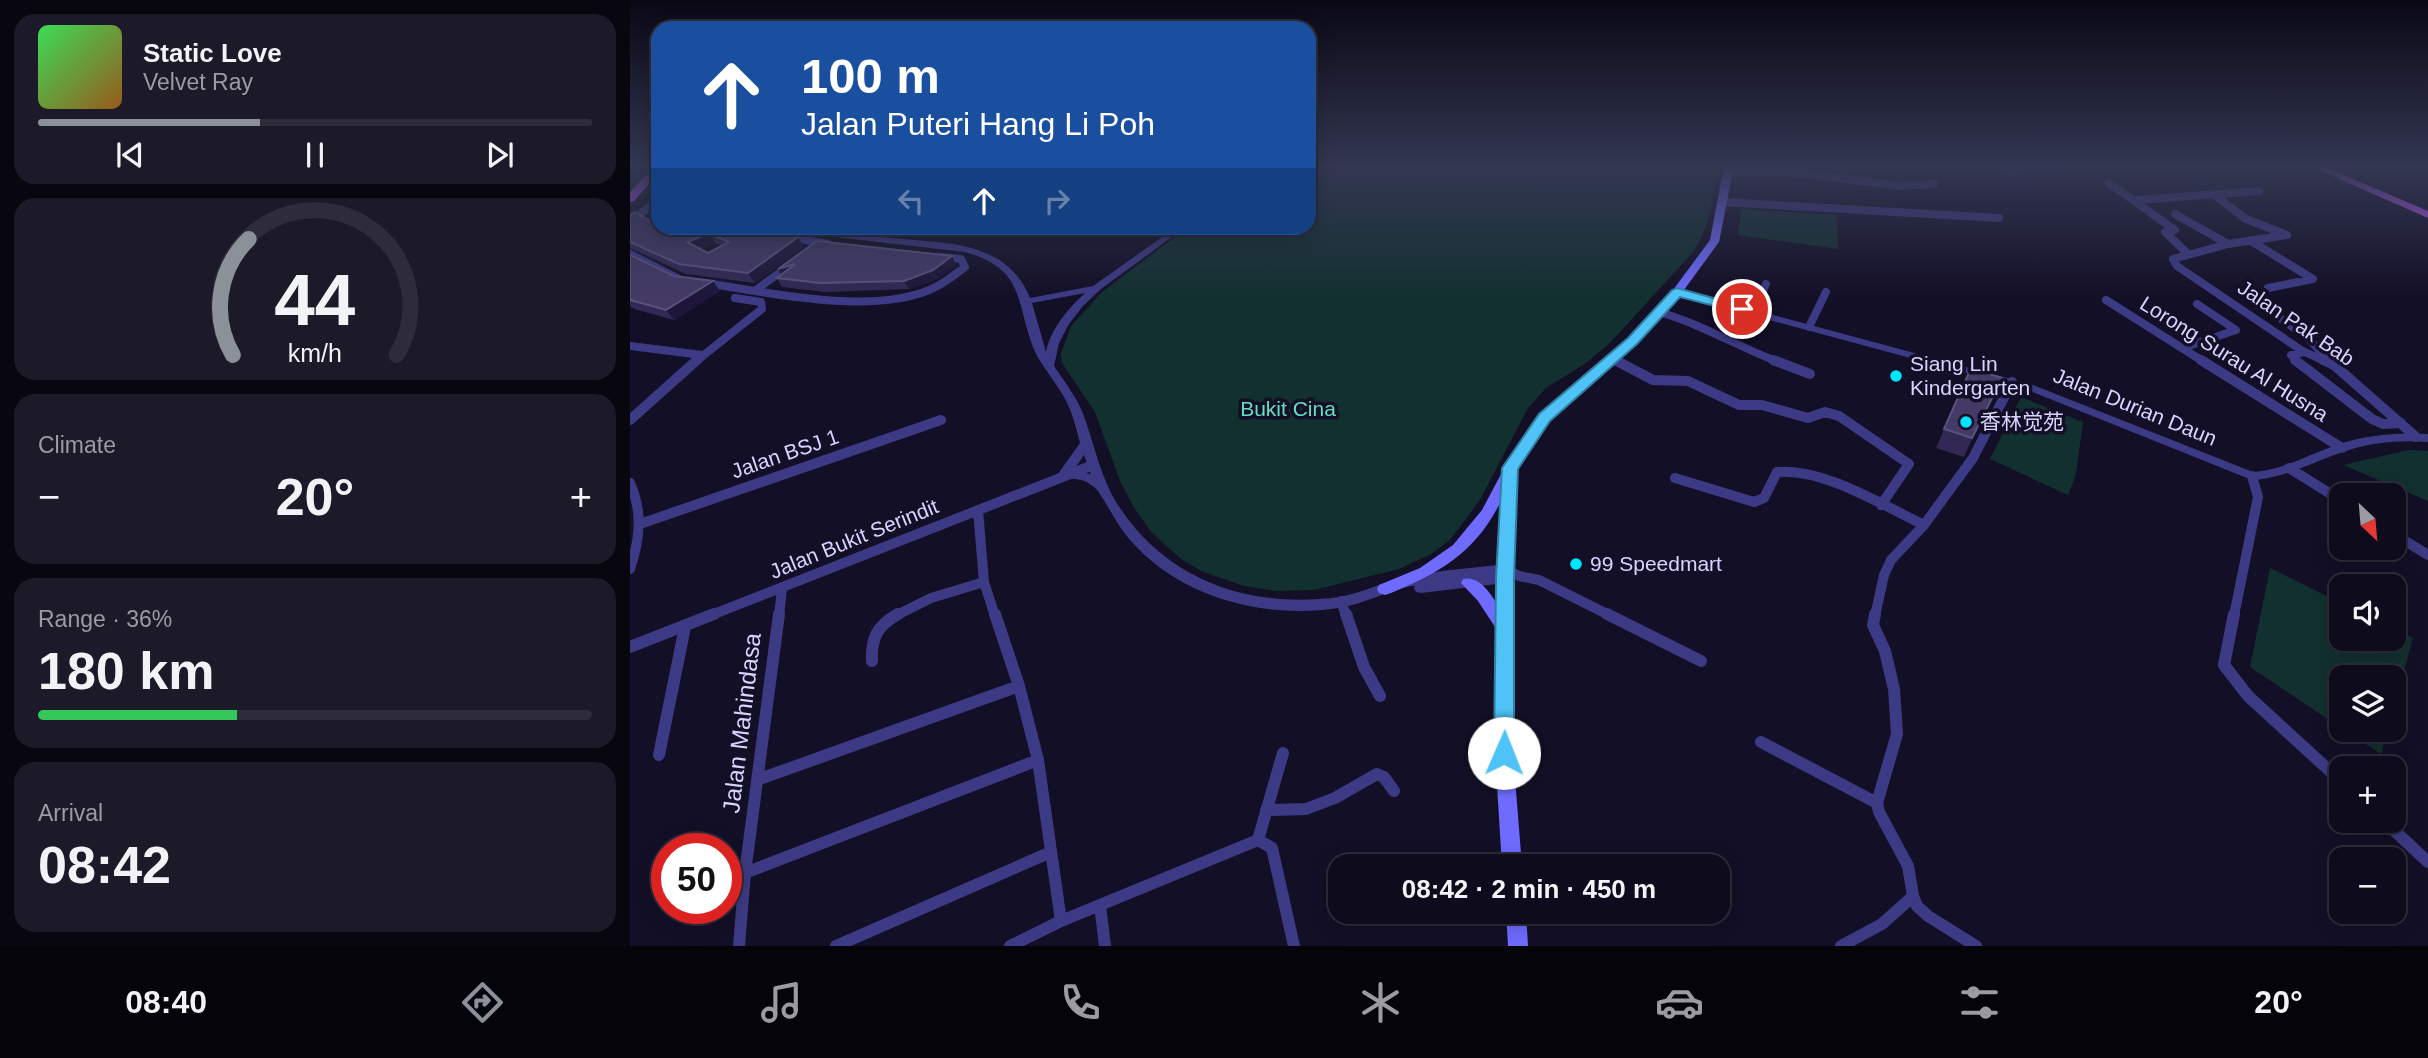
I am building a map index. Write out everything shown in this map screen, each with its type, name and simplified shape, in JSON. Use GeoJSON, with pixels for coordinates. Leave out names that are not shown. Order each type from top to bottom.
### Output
{"type":"FeatureCollection","features":[{"type":"Feature","properties":{"kind":"main road"},"geometry":{"type":"LineString","coordinates":[[1385,589],[1425,572],[1458,549],[1488,513],[1510,468],[1544,418],[1613,359],[1677,292],[1715,240],[1720,210]]}},
{"type":"Feature","properties":{"kind":"main road"},"geometry":{"type":"LineString","coordinates":[[1510,468],[1510,574],[1504,753],[1511,854]]}},
{"type":"Feature","properties":{"kind":"main road"},"geometry":{"type":"LineString","coordinates":[[1469,583],[1484,597],[1506,631]]}},
{"type":"Feature","properties":{"kind":"main road"},"geometry":{"type":"LineString","coordinates":[[1517,924],[1518,946]]}},
{"type":"Feature","properties":{"kind":"street"},"geometry":{"type":"LineString","coordinates":[[630,222],[645,210]]}},
{"type":"Feature","properties":{"kind":"street"},"geometry":{"type":"LineString","coordinates":[[1863,210],[1999,218]]}},
{"type":"Feature","properties":{"kind":"street"},"geometry":{"type":"LineString","coordinates":[[2149,210],[2175,230],[2165,232],[2188,254],[2228,244],[2287,235],[2246,219],[2234,210]]}},
{"type":"Feature","properties":{"kind":"street"},"geometry":{"type":"LineString","coordinates":[[2175,214],[2228,244]]}},
{"type":"Feature","properties":{"kind":"street"},"geometry":{"type":"LineString","coordinates":[[778,235],[882,250]]}},
{"type":"Feature","properties":{"kind":"street"},"geometry":{"type":"LineString","coordinates":[[807,235],[822,240]]}},
{"type":"Feature","properties":{"kind":"street"},"geometry":{"type":"LineString","coordinates":[[810,251],[822,240],[840,235],[959,248],[994,260],[1012,274],[1028,301],[1034,338],[1076,409],[1085,445],[1101,485],[1128,528],[1182,577],[1203,588],[1230,598],[1277,606],[1341,601],[1408,582],[1510,574],[1539,579],[1701,661]]}},
{"type":"Feature","properties":{"kind":"street"},"geometry":{"type":"LineString","coordinates":[[1049,366],[1049,350],[1066,317],[1096,288],[1170,235]]}},
{"type":"Feature","properties":{"kind":"street"},"geometry":{"type":"LineString","coordinates":[[2251,241],[2313,279],[2268,288]]}},
{"type":"Feature","properties":{"kind":"street"},"geometry":{"type":"LineString","coordinates":[[630,254],[674,278],[825,299],[910,296],[940,285],[965,267],[961,259],[935,256]]}},
{"type":"Feature","properties":{"kind":"street","name":"Jalan Pak Bab"},"geometry":{"type":"LineString","coordinates":[[2188,254],[2173,259],[2177,266],[2221,293],[2304,352],[2334,365],[2401,423],[2422,437]]}},
{"type":"Feature","properties":{"kind":"street"},"geometry":{"type":"LineString","coordinates":[[756,290],[799,259]]}},
{"type":"Feature","properties":{"kind":"street"},"geometry":{"type":"LineString","coordinates":[[1753,312],[1766,284]]}},
{"type":"Feature","properties":{"kind":"street"},"geometry":{"type":"LineString","coordinates":[[1028,301],[1096,288]]}},
{"type":"Feature","properties":{"kind":"street","name":"Jalan Durian Daun"},"geometry":{"type":"LineString","coordinates":[[1677,292],[2012,382],[2252,476]]}},
{"type":"Feature","properties":{"kind":"street"},"geometry":{"type":"LineString","coordinates":[[1809,327],[1826,292]]}},
{"type":"Feature","properties":{"kind":"street"},"geometry":{"type":"LineString","coordinates":[[630,420],[702,355],[762,309],[761,302],[735,298]]}},
{"type":"Feature","properties":{"kind":"street"},"geometry":{"type":"LineString","coordinates":[[2253,299],[2308,338],[2334,365]]}},
{"type":"Feature","properties":{"kind":"street","name":"Lorong Surau Al Husna"},"geometry":{"type":"LineString","coordinates":[[2106,300],[2342,448]]}},
{"type":"Feature","properties":{"kind":"street"},"geometry":{"type":"LineString","coordinates":[[2183,348],[2236,330],[2197,304]]}},
{"type":"Feature","properties":{"kind":"street"},"geometry":{"type":"LineString","coordinates":[[1659,312],[1693,322],[1740,347],[1810,374]]}},
{"type":"Feature","properties":{"kind":"street"},"geometry":{"type":"LineString","coordinates":[[630,346],[702,355]]}},
{"type":"Feature","properties":{"kind":"street"},"geometry":{"type":"LineString","coordinates":[[2304,352],[2291,355],[2291,358],[2378,423],[2401,423]]}},
{"type":"Feature","properties":{"kind":"street"},"geometry":{"type":"LineString","coordinates":[[1613,359],[1653,380],[1688,381],[1740,405],[1762,405],[1808,418],[1825,412],[1839,416],[1909,464],[1881,505]]}},
{"type":"Feature","properties":{"kind":"street"},"geometry":{"type":"LineString","coordinates":[[1976,946],[1969,939],[1930,919],[1911,898],[1910,872],[1879,814],[1877,803],[1897,734],[1894,690],[1885,651],[1873,625],[1884,575],[1891,560],[1924,525],[1973,458],[2012,382]]}},
{"type":"Feature","properties":{"kind":"street","name":"Jalan BSJ 1"},"geometry":{"type":"LineString","coordinates":[[640,524],[941,420]]}},
{"type":"Feature","properties":{"kind":"street"},"geometry":{"type":"LineString","coordinates":[[2329,770],[2248,696],[2224,664],[2258,497],[2252,476],[2271,474],[2342,448],[2396,437],[2422,437]]}},
{"type":"Feature","properties":{"kind":"street"},"geometry":{"type":"LineString","coordinates":[[1085,445],[1065,474],[1085,476],[1101,485]]}},
{"type":"Feature","properties":{"kind":"street","name":"Jalan Bukit Serindit"},"geometry":{"type":"LineString","coordinates":[[630,647],[782,589],[1065,474],[1093,466]]}},
{"type":"Feature","properties":{"kind":"street"},"geometry":{"type":"LineString","coordinates":[[2289,468],[2329,493]]}},
{"type":"Feature","properties":{"kind":"street"},"geometry":{"type":"LineString","coordinates":[[1675,478],[1754,502],[1764,498],[1777,472],[1786,469],[1816,476],[1924,525]]}},
{"type":"Feature","properties":{"kind":"street"},"geometry":{"type":"LineString","coordinates":[[630,483],[637,502],[640,524],[640,536],[630,569]]}},
{"type":"Feature","properties":{"kind":"street"},"geometry":{"type":"LineString","coordinates":[[978,510],[984,582],[1019,686],[1038,760],[1061,921]]}},
{"type":"Feature","properties":{"kind":"street"},"geometry":{"type":"LineString","coordinates":[[2406,541],[2428,555]]}},
{"type":"Feature","properties":{"kind":"street"},"geometry":{"type":"LineString","coordinates":[[1385,589],[1469,583],[1510,574]]}},
{"type":"Feature","properties":{"kind":"street"},"geometry":{"type":"LineString","coordinates":[[872,661],[870,647],[876,635],[884,622],[898,611],[984,582]]}},
{"type":"Feature","properties":{"kind":"street","name":"Jalan Mahindasa"},"geometry":{"type":"LineString","coordinates":[[738,946],[782,589]]}},
{"type":"Feature","properties":{"kind":"street"},"geometry":{"type":"LineString","coordinates":[[1341,601],[1360,657],[1380,696]]}},
{"type":"Feature","properties":{"kind":"street"},"geometry":{"type":"LineString","coordinates":[[659,755],[685,627]]}},
{"type":"Feature","properties":{"kind":"street"},"geometry":{"type":"LineString","coordinates":[[758,780],[1019,686]]}},
{"type":"Feature","properties":{"kind":"street"},"geometry":{"type":"LineString","coordinates":[[1761,742],[1877,803]]}},
{"type":"Feature","properties":{"kind":"street"},"geometry":{"type":"LineString","coordinates":[[1258,840],[1283,753]]}},
{"type":"Feature","properties":{"kind":"street"},"geometry":{"type":"LineString","coordinates":[[745,873],[1038,760]]}},
{"type":"Feature","properties":{"kind":"street"},"geometry":{"type":"LineString","coordinates":[[1266,810],[1306,809],[1335,798],[1377,774],[1384,777],[1394,791]]}},
{"type":"Feature","properties":{"kind":"street"},"geometry":{"type":"LineString","coordinates":[[2397,833],[2428,862]]}},
{"type":"Feature","properties":{"kind":"street"},"geometry":{"type":"LineString","coordinates":[[1010,946],[1061,921],[1258,840]]}},
{"type":"Feature","properties":{"kind":"street"},"geometry":{"type":"LineString","coordinates":[[1258,840],[1272,848],[1294,946]]}},
{"type":"Feature","properties":{"kind":"street"},"geometry":{"type":"LineString","coordinates":[[836,946],[1051,852]]}},
{"type":"Feature","properties":{"kind":"street"},"geometry":{"type":"LineString","coordinates":[[1841,946],[1882,924],[1911,898]]}},
{"type":"Feature","properties":{"kind":"street"},"geometry":{"type":"LineString","coordinates":[[1100,905],[1105,946]]}},
{"type":"Feature","properties":{"kind":"green space","name":"Bukit Cina"},"geometry":{"type":"Polygon","coordinates":[[[1316,210],[1710,210],[1694,251],[1611,342],[1586,363],[1546,388],[1528,408],[1480,500],[1450,540],[1431,554],[1399,569],[1314,590],[1276,591],[1244,586],[1201,571],[1181,559],[1151,532],[1120,481],[1095,412],[1062,363],[1061,353],[1071,326],[1102,292],[1178,235],[1316,235],[1316,210]]]}},
{"type":"Feature","properties":{"kind":"green space"},"geometry":{"type":"Polygon","coordinates":[[[1741,210],[1837,215],[1838,249],[1738,235],[1741,210]]]}},
{"type":"Feature","properties":{"kind":"green space"},"geometry":{"type":"Polygon","coordinates":[[[2021,397],[2083,422],[2076,474],[2068,495],[1990,459],[2021,397]]]}},
{"type":"Feature","properties":{"kind":"green space"},"geometry":{"type":"Polygon","coordinates":[[[2409,450],[2428,451],[2428,501],[2406,492],[2406,483],[2386,483],[2343,465],[2409,450]]]}},
{"type":"Feature","properties":{"kind":"green space"},"geometry":{"type":"Polygon","coordinates":[[[2270,568],[2329,597],[2329,651],[2406,651],[2406,635],[2413,638],[2406,665],[2329,665],[2329,720],[2250,667],[2270,568]]]}},
{"type":"Feature","properties":{"kind":"green space"},"geometry":{"type":"Polygon","coordinates":[[[2362,742],[2384,742],[2381,754],[2362,742]]]}},
{"type":"Feature","properties":{"kind":"building"},"geometry":{"type":"Polygon","coordinates":[[[635,212],[651,221],[651,235],[704,235],[687,242],[708,253],[729,242],[713,235],[798,237],[748,273],[679,264],[630,242],[630,215],[635,212]]]}},
{"type":"Feature","properties":{"kind":"building"},"geometry":{"type":"Polygon","coordinates":[[[817,241],[952,256],[933,270],[904,281],[820,283],[777,278],[795,264],[778,269],[817,241]]]}},
{"type":"Feature","properties":{"kind":"building"},"geometry":{"type":"Polygon","coordinates":[[[630,255],[674,276],[713,281],[666,310],[630,300],[630,255]]]}},
{"type":"Feature","properties":{"kind":"building","name":"香林觉苑"},"geometry":{"type":"Polygon","coordinates":[[[1971,368],[2002,378],[1972,438],[1944,429],[1971,368]]]}},
{"type":"Feature","properties":{"kind":"place","name":"Siang Lin Kindergarten"},"geometry":{"type":"Point","coordinates":[1896,376]}},
{"type":"Feature","properties":{"kind":"place","name":"香林觉苑"},"geometry":{"type":"Point","coordinates":[1966,422]}},
{"type":"Feature","properties":{"kind":"place","name":"99 Speedmart"},"geometry":{"type":"Point","coordinates":[1576,564]}},
{"type":"Feature","properties":{"kind":"route"},"geometry":{"type":"LineString","coordinates":[[1504,753],[1505,578],[1510,468],[1544,418],[1559,402],[1613,359],[1677,292],[1742,309]]}}]}
